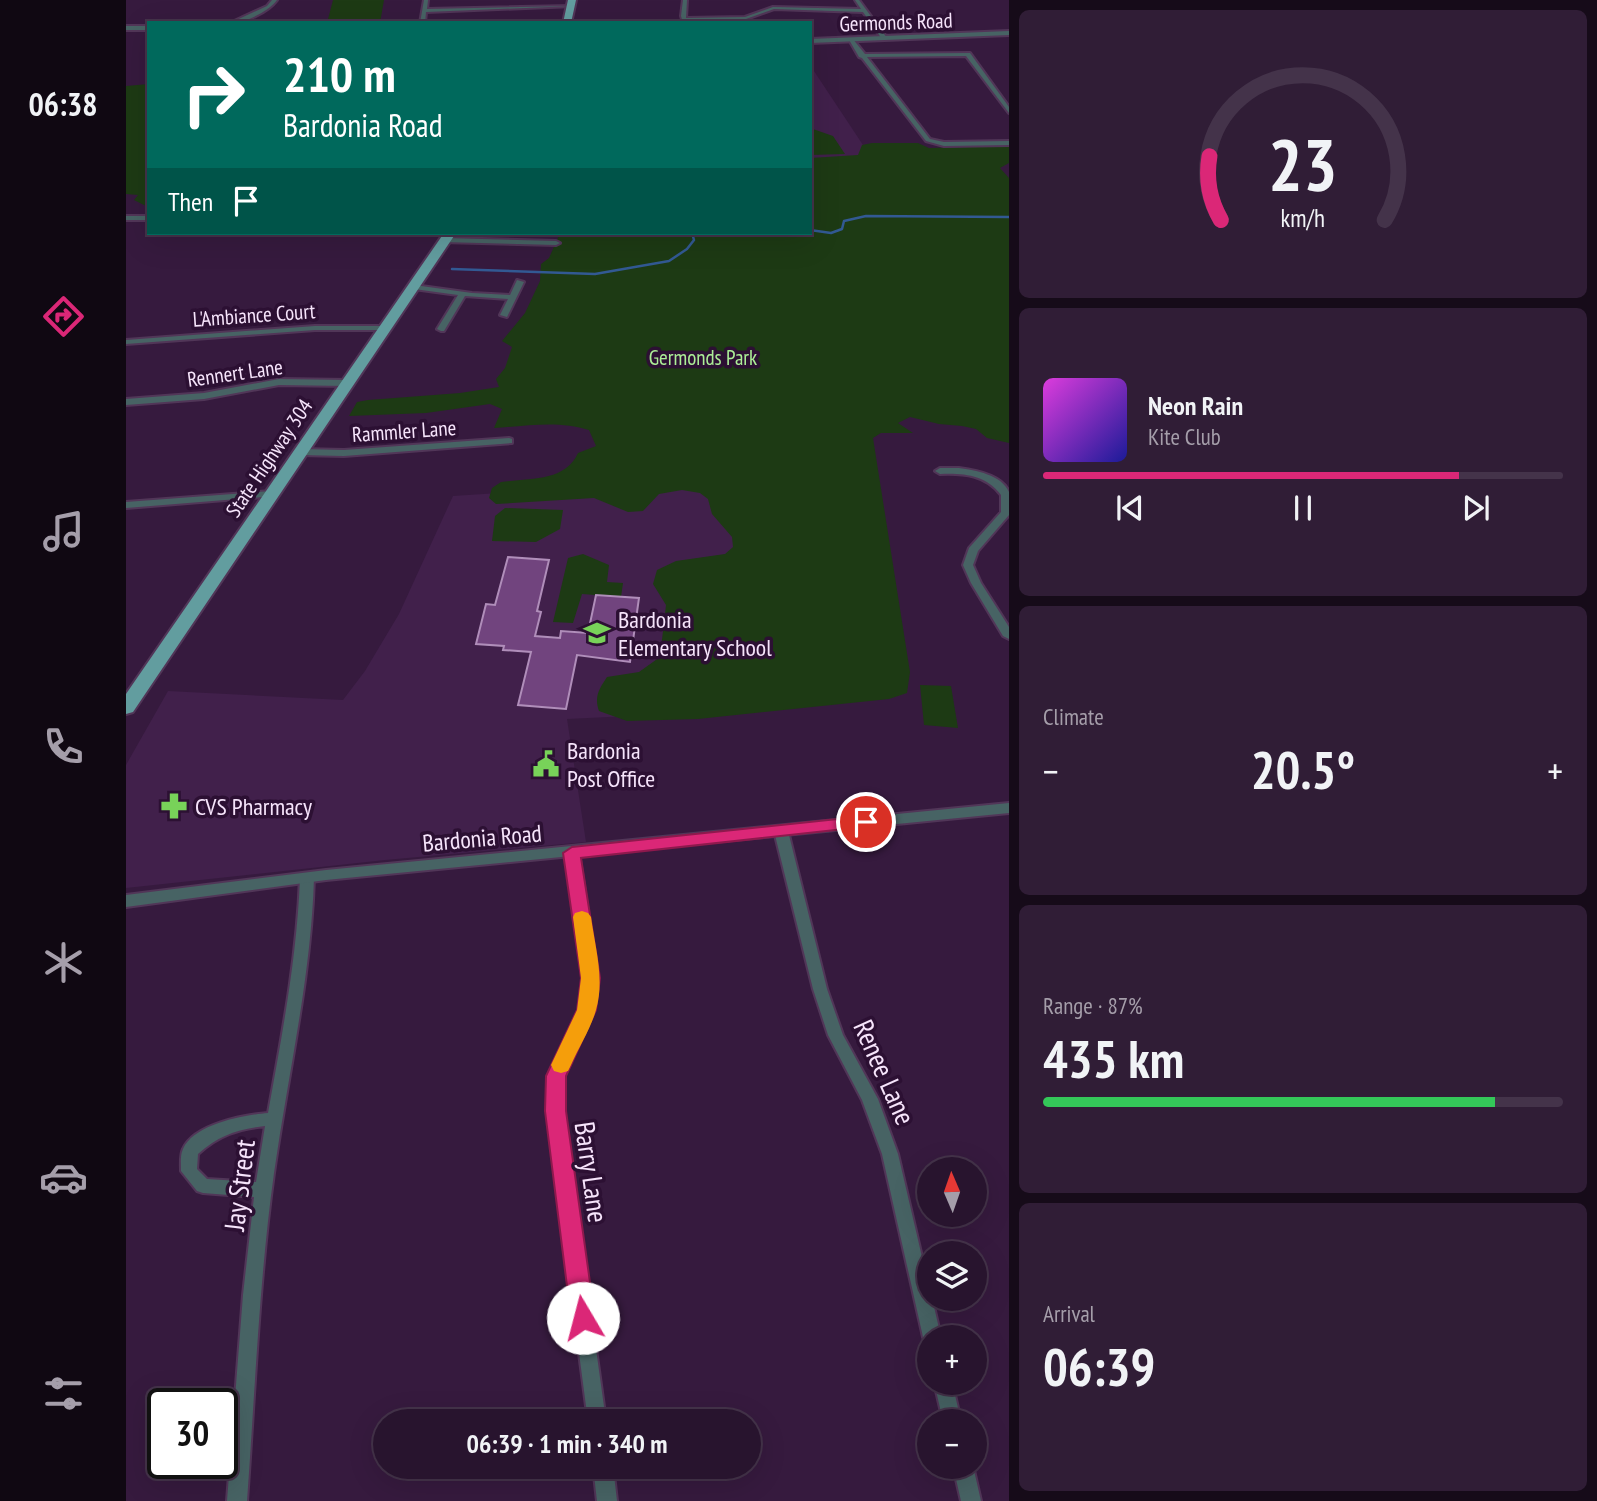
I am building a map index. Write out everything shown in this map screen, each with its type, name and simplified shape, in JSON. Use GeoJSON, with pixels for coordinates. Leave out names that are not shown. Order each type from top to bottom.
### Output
{"type":"FeatureCollection","features":[{"type":"Feature","properties":{"kind":"main road"},"geometry":{"type":"LineString","coordinates":[[568,21],[572,3]]}},
{"type":"Feature","properties":{"kind":"main road","name":"State Highway 304"},"geometry":{"type":"LineString","coordinates":[[126,708],[448,236]]}},
{"type":"Feature","properties":{"kind":"street"},"geometry":{"type":"LineString","coordinates":[[237,21],[269,7],[275,0]]}},
{"type":"Feature","properties":{"kind":"street"},"geometry":{"type":"LineString","coordinates":[[422,21],[426,0]]}},
{"type":"Feature","properties":{"kind":"street"},"geometry":{"type":"LineString","coordinates":[[685,0],[685,21]]}},
{"type":"Feature","properties":{"kind":"street"},"geometry":{"type":"LineString","coordinates":[[771,0],[773,8]]}},
{"type":"Feature","properties":{"kind":"street"},"geometry":{"type":"LineString","coordinates":[[857,0],[884,38]]}},
{"type":"Feature","properties":{"kind":"street"},"geometry":{"type":"LineString","coordinates":[[424,11],[572,3]]}},
{"type":"Feature","properties":{"kind":"street"},"geometry":{"type":"LineString","coordinates":[[700,21],[746,18],[773,8],[864,11]]}},
{"type":"Feature","properties":{"kind":"street"},"geometry":{"type":"LineString","coordinates":[[126,28],[147,28]]}},
{"type":"Feature","properties":{"kind":"street","name":"Germonds Road"},"geometry":{"type":"LineString","coordinates":[[812,41],[983,34],[1009,36]]}},
{"type":"Feature","properties":{"kind":"street"},"geometry":{"type":"LineString","coordinates":[[850,39],[927,139],[935,143],[1009,143]]}},
{"type":"Feature","properties":{"kind":"street"},"geometry":{"type":"LineString","coordinates":[[861,55],[968,54],[1009,111]]}},
{"type":"Feature","properties":{"kind":"street"},"geometry":{"type":"LineString","coordinates":[[126,218],[147,218]]}},
{"type":"Feature","properties":{"kind":"street"},"geometry":{"type":"LineString","coordinates":[[448,236],[556,243]]}},
{"type":"Feature","properties":{"kind":"street"},"geometry":{"type":"LineString","coordinates":[[504,315],[520,282]]}},
{"type":"Feature","properties":{"kind":"street"},"geometry":{"type":"LineString","coordinates":[[414,286],[463,294],[513,297]]}},
{"type":"Feature","properties":{"kind":"street"},"geometry":{"type":"LineString","coordinates":[[441,329],[463,294]]}},
{"type":"Feature","properties":{"kind":"street","name":"L'Ambiance Court"},"geometry":{"type":"LineString","coordinates":[[126,342],[315,328],[385,328]]}},
{"type":"Feature","properties":{"kind":"street","name":"Rennert Lane"},"geometry":{"type":"LineString","coordinates":[[126,402],[204,396],[279,383],[348,383]]}},
{"type":"Feature","properties":{"kind":"street","name":"Rammler Lane"},"geometry":{"type":"LineString","coordinates":[[301,453],[344,453],[509,441]]}},
{"type":"Feature","properties":{"kind":"street"},"geometry":{"type":"LineString","coordinates":[[940,471],[963,471],[983,476],[995,483],[1006,495],[1006,512],[973,550],[968,565],[1009,636]]}},
{"type":"Feature","properties":{"kind":"street"},"geometry":{"type":"LineString","coordinates":[[126,505],[272,494]]}},
{"type":"Feature","properties":{"kind":"street","name":"Bardonia Road"},"geometry":{"type":"LineString","coordinates":[[126,901],[307,878],[1009,808]]}},
{"type":"Feature","properties":{"kind":"street","name":"Renee Lane"},"geometry":{"type":"LineString","coordinates":[[781,831],[820,988],[832,1024],[870,1099],[890,1154],[929,1325]]}},
{"type":"Feature","properties":{"kind":"street","name":"Barry Lane"},"geometry":{"type":"LineString","coordinates":[[572,853],[591,978],[586,1010],[556,1076],[555,1111],[595,1409]]}},
{"type":"Feature","properties":{"kind":"street","name":"Jay Street"},"geometry":{"type":"LineString","coordinates":[[237,1501],[263,1189],[273,1119],[303,971],[307,878]]}},
{"type":"Feature","properties":{"kind":"street"},"geometry":{"type":"LineString","coordinates":[[263,1189],[203,1186],[188,1171],[190,1152],[208,1133],[239,1122],[273,1119]]}},
{"type":"Feature","properties":{"kind":"street"},"geometry":{"type":"LineString","coordinates":[[604,1479],[607,1501]]}},
{"type":"Feature","properties":{"kind":"street"},"geometry":{"type":"LineString","coordinates":[[965,1479],[971,1501]]}},
{"type":"Feature","properties":{"kind":"shaded area"},"geometry":{"type":"Polygon","coordinates":[[[812,68],[863,145],[870,156],[812,159],[812,68]]]}},
{"type":"Feature","properties":{"kind":"shaded area"},"geometry":{"type":"Polygon","coordinates":[[[873,469],[712,712],[567,719],[586,842],[126,888],[126,765],[168,691],[343,700],[365,671],[399,614],[453,496],[873,469]]]}},
{"type":"Feature","properties":{"kind":"green space"},"geometry":{"type":"Polygon","coordinates":[[[333,0],[384,0],[380,21],[328,21],[333,0]]]}},
{"type":"Feature","properties":{"kind":"green space"},"geometry":{"type":"Polygon","coordinates":[[[147,84],[147,206],[134,200],[138,195],[126,194],[126,86],[147,84]]]}},
{"type":"Feature","properties":{"kind":"green space"},"geometry":{"type":"Polygon","coordinates":[[[812,129],[833,136],[845,154],[812,155],[812,129]]]}},
{"type":"Feature","properties":{"kind":"green space","name":"Germonds Park"},"geometry":{"type":"Polygon","coordinates":[[[918,143],[929,148],[1009,146],[1009,163],[1000,168],[1009,178],[1009,443],[987,438],[976,429],[910,417],[898,423],[913,433],[881,433],[873,438],[910,672],[907,693],[889,699],[698,719],[627,721],[599,711],[598,693],[607,677],[639,672],[660,657],[666,605],[653,584],[657,570],[676,561],[725,554],[733,547],[732,537],[712,514],[708,499],[700,493],[682,490],[659,494],[643,511],[628,512],[594,498],[496,504],[489,498],[492,488],[501,482],[555,474],[572,462],[578,453],[596,446],[589,430],[554,424],[494,428],[502,409],[490,404],[426,413],[349,416],[357,402],[499,387],[496,379],[505,368],[512,347],[502,341],[525,313],[540,281],[541,264],[549,258],[559,235],[812,235],[812,158],[858,155],[862,145],[918,143]]]}},
{"type":"Feature","properties":{"kind":"green space"},"geometry":{"type":"Polygon","coordinates":[[[505,508],[563,510],[560,529],[536,542],[492,541],[495,516],[505,508]]]}},
{"type":"Feature","properties":{"kind":"green space"},"geometry":{"type":"Polygon","coordinates":[[[583,554],[609,565],[607,582],[623,583],[621,597],[582,594],[573,623],[553,622],[568,558],[583,554]]]}},
{"type":"Feature","properties":{"kind":"green space"},"geometry":{"type":"Polygon","coordinates":[[[920,685],[951,686],[958,728],[924,725],[920,685]]]}},
{"type":"Feature","properties":{"kind":"building","name":"Bardonia Elementary School"},"geometry":{"type":"Polygon","coordinates":[[[508,557],[549,560],[537,611],[541,612],[535,636],[560,638],[561,631],[588,633],[596,595],[639,598],[630,662],[577,655],[566,709],[518,705],[531,652],[476,644],[486,604],[495,605],[508,557]]]}},
{"type":"Feature","properties":{"kind":"waterway"},"geometry":{"type":"LineString","coordinates":[[812,230],[831,233],[842,229],[844,221],[866,216],[1009,217]]}},
{"type":"Feature","properties":{"kind":"waterway"},"geometry":{"type":"LineString","coordinates":[[452,269],[595,274],[669,261],[687,249],[694,240],[693,235]]}},
{"type":"Feature","properties":{"kind":"slow traffic"},"geometry":{"type":"LineString","coordinates":[[561,1065],[586,1010],[589,994],[591,978],[582,917]]}},
{"type":"Feature","properties":{"kind":"place","name":"Bardonia Elementary School"},"geometry":{"type":"Point","coordinates":[597,633]}},
{"type":"Feature","properties":{"kind":"place","name":"Bardonia Post Office"},"geometry":{"type":"Point","coordinates":[546,764]}},
{"type":"Feature","properties":{"kind":"place","name":"CVS Pharmacy"},"geometry":{"type":"Point","coordinates":[174,806]}},
{"type":"Feature","properties":{"kind":"route"},"geometry":{"type":"LineString","coordinates":[[583,1318],[555,1111],[556,1076],[586,1010],[591,978],[572,853],[866,822]]}}]}
